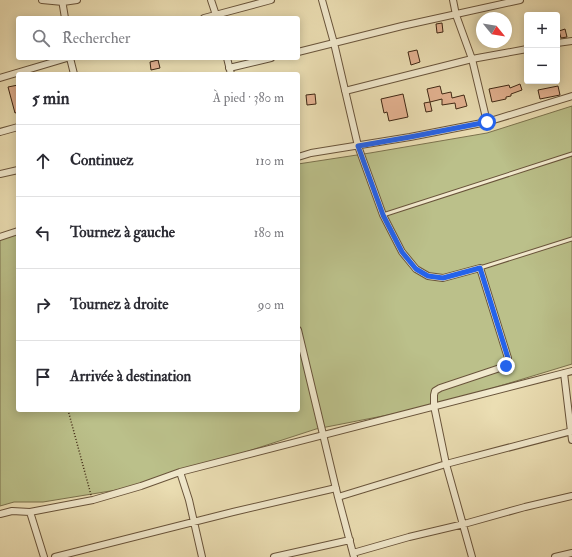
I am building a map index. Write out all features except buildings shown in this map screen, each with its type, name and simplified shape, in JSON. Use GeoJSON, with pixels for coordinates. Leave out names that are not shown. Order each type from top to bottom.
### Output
{"type":"FeatureCollection","features":[{"type":"Feature","properties":{"kind":"street"},"geometry":{"type":"LineString","coordinates":[[42,0],[77,0]]}},
{"type":"Feature","properties":{"kind":"street"},"geometry":{"type":"LineString","coordinates":[[212,0],[216,16],[271,0]]}},
{"type":"Feature","properties":{"kind":"street"},"geometry":{"type":"LineString","coordinates":[[322,0],[358,146],[383,215],[402,252],[416,269],[428,276],[443,278],[480,268],[508,358],[508,363],[506,366],[440,388],[435,391],[434,395],[434,406],[446,464],[472,557]]}},
{"type":"Feature","properties":{"kind":"street"},"geometry":{"type":"LineString","coordinates":[[453,0],[456,15],[472,60],[487,122]]}},
{"type":"Feature","properties":{"kind":"street"},"geometry":{"type":"LineString","coordinates":[[300,52],[402,26],[520,0]]}},
{"type":"Feature","properties":{"kind":"street"},"geometry":{"type":"LineString","coordinates":[[62,1],[65,16]]}},
{"type":"Feature","properties":{"kind":"street"},"geometry":{"type":"LineString","coordinates":[[560,42],[572,40]]}},
{"type":"Feature","properties":{"kind":"street"},"geometry":{"type":"LineString","coordinates":[[345,91],[472,60],[524,50]]}},
{"type":"Feature","properties":{"kind":"street"},"geometry":{"type":"LineString","coordinates":[[20,72],[61,60]]}},
{"type":"Feature","properties":{"kind":"street"},"geometry":{"type":"LineString","coordinates":[[69,60],[73,72]]}},
{"type":"Feature","properties":{"kind":"street"},"geometry":{"type":"LineString","coordinates":[[227,60],[230,71],[265,60]]}},
{"type":"Feature","properties":{"kind":"street"},"geometry":{"type":"LineString","coordinates":[[0,78],[16,73]]}},
{"type":"Feature","properties":{"kind":"street"},"geometry":{"type":"LineString","coordinates":[[300,156],[311,153],[410,137],[487,122],[572,96]]}},
{"type":"Feature","properties":{"kind":"street"},"geometry":{"type":"LineString","coordinates":[[0,132],[16,128]]}},
{"type":"Feature","properties":{"kind":"street"},"geometry":{"type":"LineString","coordinates":[[0,174],[16,170]]}},
{"type":"Feature","properties":{"kind":"street"},"geometry":{"type":"LineString","coordinates":[[0,237],[16,232]]}},
{"type":"Feature","properties":{"kind":"street"},"geometry":{"type":"LineString","coordinates":[[300,338],[338,497],[354,555],[409,537],[572,496]]}},
{"type":"Feature","properties":{"kind":"street"},"geometry":{"type":"LineString","coordinates":[[0,514],[12,511],[30,512],[93,500],[141,486],[180,472],[572,371]]}},
{"type":"Feature","properties":{"kind":"street"},"geometry":{"type":"LineString","coordinates":[[564,373],[572,440]]}},
{"type":"Feature","properties":{"kind":"street"},"geometry":{"type":"LineString","coordinates":[[338,497],[446,464],[571,431]]}},
{"type":"Feature","properties":{"kind":"street"},"geometry":{"type":"LineString","coordinates":[[180,472],[189,500],[202,557]]}},
{"type":"Feature","properties":{"kind":"street"},"geometry":{"type":"LineString","coordinates":[[55,557],[287,498],[336,488]]}},
{"type":"Feature","properties":{"kind":"street"},"geometry":{"type":"LineString","coordinates":[[30,512],[44,557]]}},
{"type":"Feature","properties":{"kind":"street"},"geometry":{"type":"LineString","coordinates":[[274,557],[350,540]]}},
{"type":"Feature","properties":{"kind":"street"},"geometry":{"type":"LineString","coordinates":[[555,557],[572,553]]}},
{"type":"Feature","properties":{"kind":"lane"},"geometry":{"type":"LineString","coordinates":[[383,215],[572,154]]}},
{"type":"Feature","properties":{"kind":"lane"},"geometry":{"type":"LineString","coordinates":[[480,268],[572,239]]}},
{"type":"Feature","properties":{"kind":"path"},"geometry":{"type":"LineString","coordinates":[[69,412],[93,500]]}},
{"type":"Feature","properties":{"kind":"green space"},"geometry":{"type":"Polygon","coordinates":[[[572,106],[572,364],[434,406],[316,429],[141,486],[43,502],[14,502],[0,506],[0,237],[16,232],[16,412],[300,412],[300,164],[487,133],[572,106]]]}},
{"type":"Feature","properties":{"kind":"route"},"geometry":{"type":"LineString","coordinates":[[487,122],[358,146],[383,215],[402,252],[416,269],[428,276],[443,278],[480,268],[508,358],[508,363],[506,366]]}}]}
